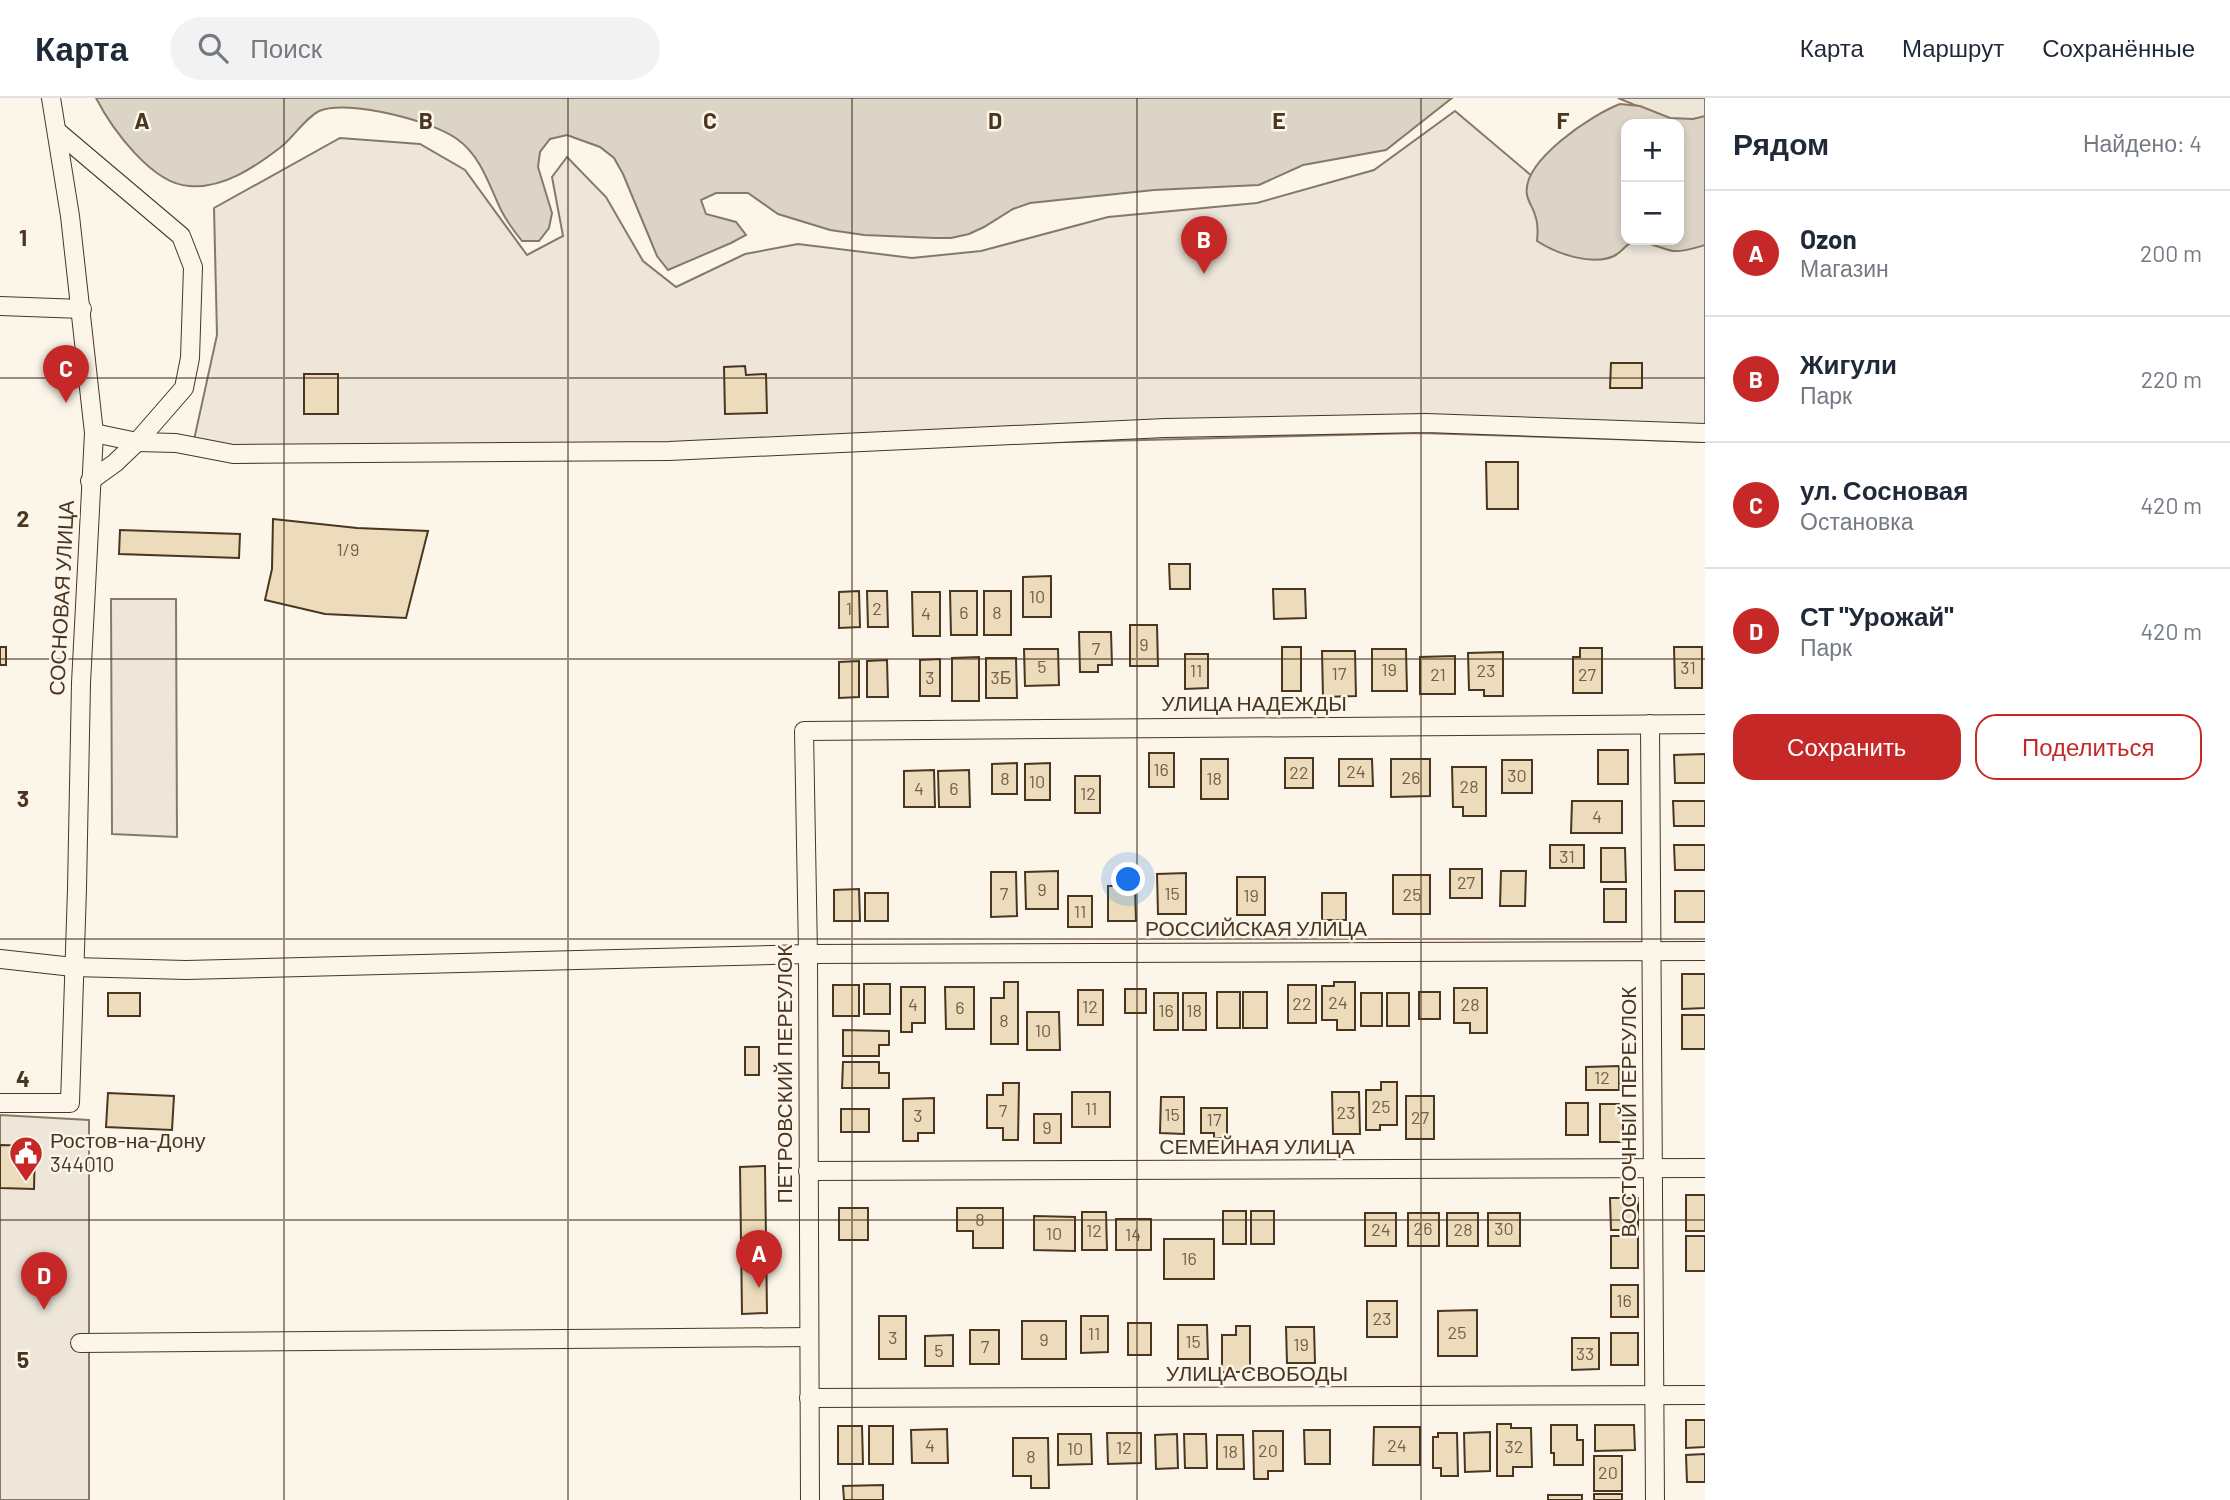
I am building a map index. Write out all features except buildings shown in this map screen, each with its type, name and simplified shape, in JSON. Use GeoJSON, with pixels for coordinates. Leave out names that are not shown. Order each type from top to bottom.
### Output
{"type":"FeatureCollection","features":[{"type":"Feature","properties":{"kind":"street","name":"СОСНОВАЯ УЛИЦА"},"geometry":{"type":"LineString","coordinates":[[0,1103],[70,1103],[81,683],[94,433],[82,309],[51,98]]}},
{"type":"Feature","properties":{"kind":"street"},"geometry":{"type":"LineString","coordinates":[[58,132],[181,236],[193,267],[190,358],[184,388],[137,442],[90,481]]}},
{"type":"Feature","properties":{"kind":"street"},"geometry":{"type":"LineString","coordinates":[[0,306],[82,309]]}},
{"type":"Feature","properties":{"kind":"street"},"geometry":{"type":"LineString","coordinates":[[94,433],[137,442],[176,443],[233,454],[669,451],[1165,428],[1412,424],[1705,433]]}},
{"type":"Feature","properties":{"kind":"street","name":"ВОСТОЧНЫЙ ПЕРЕУЛОК"},"geometry":{"type":"LineString","coordinates":[[1650,724],[1655,1500]]}},
{"type":"Feature","properties":{"kind":"street","name":"УЛИЦА НАДЕЖДЫ"},"geometry":{"type":"LineString","coordinates":[[804,731],[1705,724]]}},
{"type":"Feature","properties":{"kind":"street","name":"ПЕТРОВСКИЙ ПЕРЕУЛОК"},"geometry":{"type":"LineString","coordinates":[[804,731],[808,954],[810,1500]]}},
{"type":"Feature","properties":{"kind":"street","name":"РОССИЙСКАЯ УЛИЦА"},"geometry":{"type":"LineString","coordinates":[[0,958],[74,967],[186,970],[808,954],[1705,951]]}},
{"type":"Feature","properties":{"kind":"street","name":"СЕМЕЙНАЯ УЛИЦА"},"geometry":{"type":"LineString","coordinates":[[808,1171],[1705,1168]]}},
{"type":"Feature","properties":{"kind":"street"},"geometry":{"type":"LineString","coordinates":[[80,1343],[809,1337]]}},
{"type":"Feature","properties":{"kind":"street","name":"УЛИЦА СВОБОДЫ"},"geometry":{"type":"LineString","coordinates":[[809,1398],[1705,1395]]}},
{"type":"Feature","properties":{"kind":"shaded area"},"geometry":{"type":"Polygon","coordinates":[[[96,98],[1452,98],[1386,150],[1303,165],[1259,185],[1154,190],[1030,203],[1013,209],[969,234],[951,238],[864,235],[830,230],[778,214],[748,193],[716,193],[701,200],[706,214],[736,222],[746,235],[668,270],[657,256],[614,158],[600,147],[567,135],[550,139],[540,152],[538,167],[552,213],[549,228],[539,241],[522,241],[503,214],[484,172],[472,154],[457,139],[429,125],[369,110],[332,108],[319,111],[281,147],[249,169],[214,184],[189,186],[161,176],[135,153],[112,125],[96,98]]]}},
{"type":"Feature","properties":{"kind":"shaded area"},"geometry":{"type":"Polygon","coordinates":[[[1618,98],[1705,98],[1705,134],[1684,125],[1684,119],[1669,119],[1618,98]]]}},
{"type":"Feature","properties":{"kind":"shaded area"},"geometry":{"type":"Polygon","coordinates":[[[1620,104],[1640,106],[1670,118],[1693,119],[1705,116],[1705,245],[1673,251],[1653,245],[1684,245],[1684,119],[1621,119],[1621,245],[1628,245],[1614,256],[1596,260],[1564,254],[1537,241],[1537,221],[1527,195],[1528,182],[1535,168],[1561,140],[1593,118],[1620,104]]]}},
{"type":"Feature","properties":{"kind":"shaded area"},"geometry":{"type":"Polygon","coordinates":[[[1455,111],[1539,182],[1621,237],[1621,245],[1684,245],[1684,240],[1705,240],[1705,442],[1419,433],[234,463],[192,449],[217,335],[214,208],[340,138],[420,144],[465,170],[527,255],[563,236],[552,177],[567,157],[606,197],[643,261],[676,287],[745,254],[798,244],[912,258],[981,251],[1108,217],[1257,203],[1374,170],[1455,111]]]}},
{"type":"Feature","properties":{"kind":"shaded area"},"geometry":{"type":"Polygon","coordinates":[[[111,599],[176,599],[177,837],[112,834],[111,599]]]}},
{"type":"Feature","properties":{"kind":"shaded area"},"geometry":{"type":"Polygon","coordinates":[[[0,1115],[89,1120],[89,1500],[0,1500],[0,1115]]]}},
{"type":"Feature","properties":{"kind":"place","name":"Жигули"},"geometry":{"type":"Point","coordinates":[1204,274]}},
{"type":"Feature","properties":{"kind":"place","name":"ул. Сосновая"},"geometry":{"type":"Point","coordinates":[66,403]}},
{"type":"Feature","properties":{"kind":"place","name":"Ростов-на-Дону 344010"},"geometry":{"type":"Point","coordinates":[26,1183]}},
{"type":"Feature","properties":{"kind":"place","name":"Ozon"},"geometry":{"type":"Point","coordinates":[759,1288]}},
{"type":"Feature","properties":{"kind":"place","name":"СТ \"Урожай\""},"geometry":{"type":"Point","coordinates":[44,1310]}}]}
